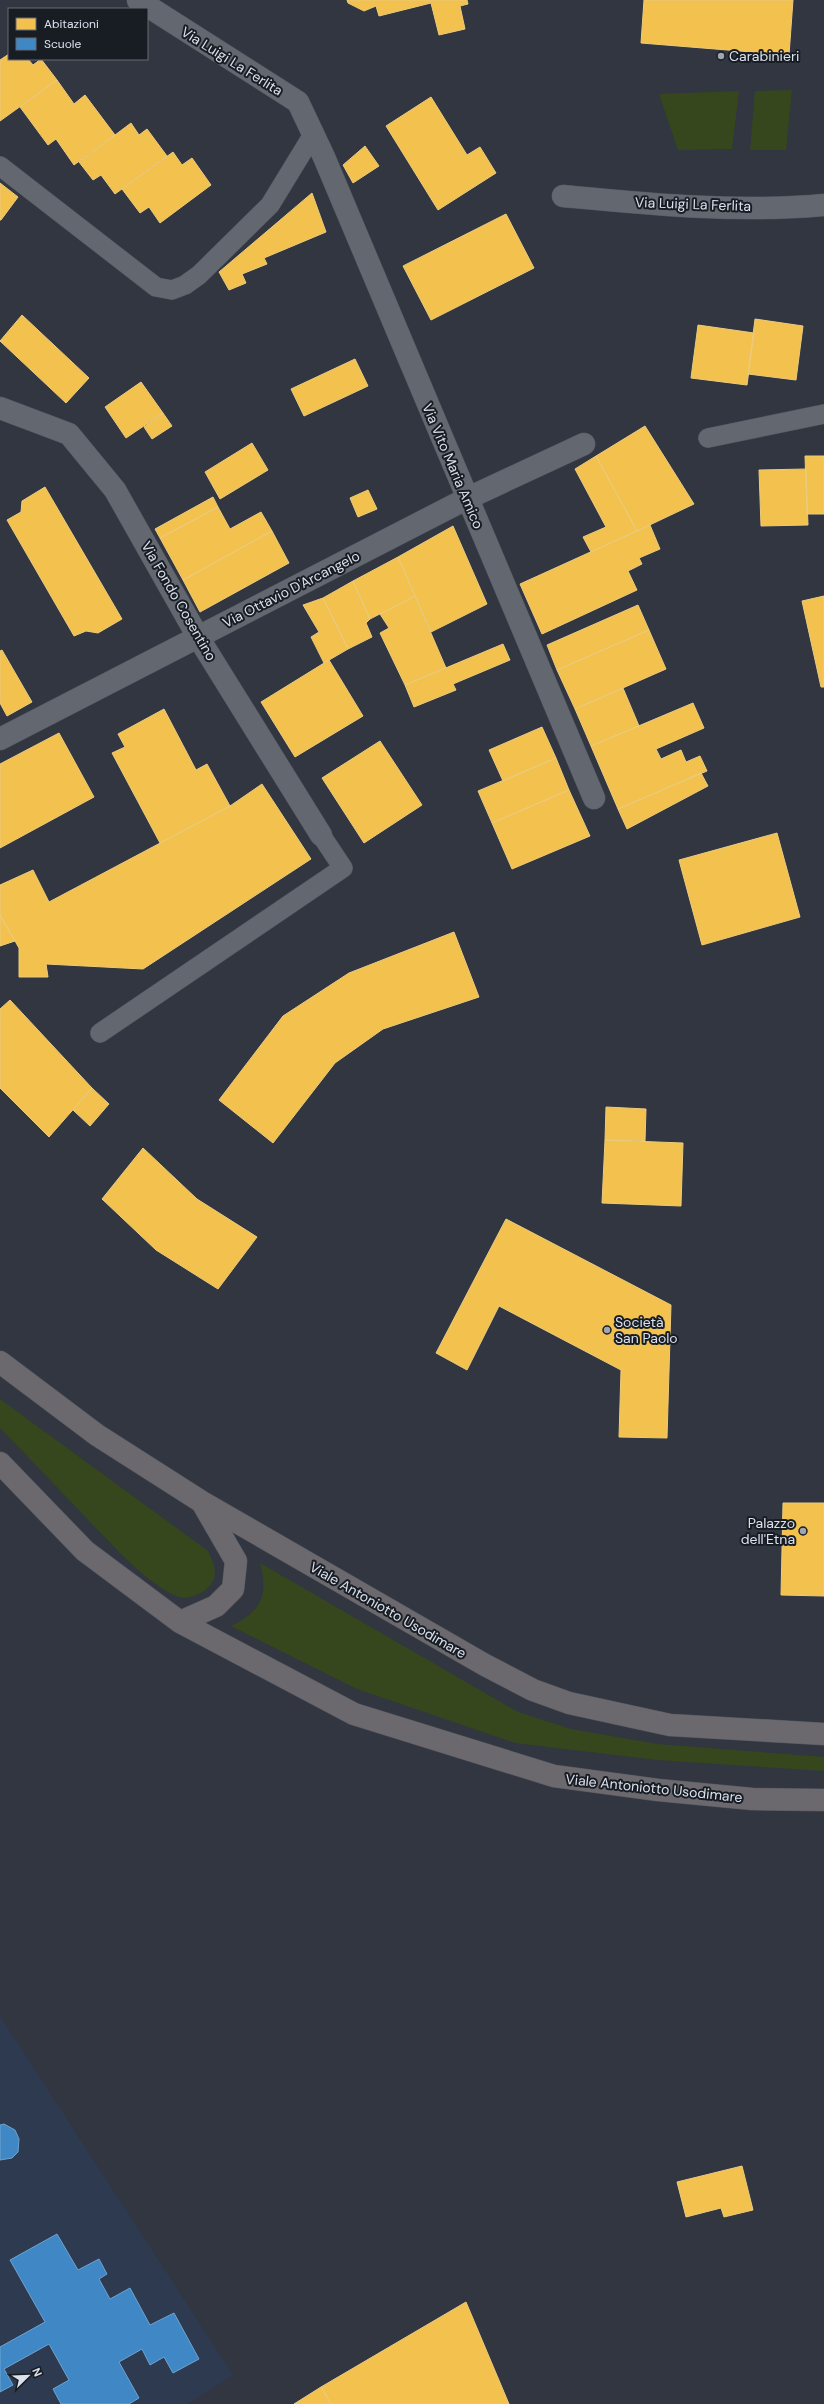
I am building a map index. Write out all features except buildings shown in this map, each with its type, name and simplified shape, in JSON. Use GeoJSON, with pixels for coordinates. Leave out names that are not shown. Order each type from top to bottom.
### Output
{"type":"FeatureCollection","features":[{"type":"Feature","properties":{"kind":"main road","name":"Viale Antoniotto Usodimare"},"geometry":{"type":"LineString","coordinates":[[0,1362],[97,1435],[202,1502],[485,1665],[533,1690],[569,1703],[670,1725],[824,1734]]}},
{"type":"Feature","properties":{"kind":"main road","name":"Viale Antoniotto Usodimare"},"geometry":{"type":"LineString","coordinates":[[0,1464],[85,1552],[180,1622],[354,1714],[554,1776],[658,1790],[752,1798],[824,1800]]}},
{"type":"Feature","properties":{"kind":"main road"},"geometry":{"type":"LineString","coordinates":[[180,1622],[216,1606],[233,1589],[236,1561],[202,1502]]}},
{"type":"Feature","properties":{"kind":"street","name":"Via Luigi La Ferlita"},"geometry":{"type":"LineString","coordinates":[[138,0],[298,102],[314,132]]}},
{"type":"Feature","properties":{"kind":"street","name":"Via Vito Maria Amico"},"geometry":{"type":"LineString","coordinates":[[314,132],[466,499],[594,798]]}},
{"type":"Feature","properties":{"kind":"street","name":"Via Luigi La Ferlita"},"geometry":{"type":"LineString","coordinates":[[563,196],[683,207],[802,207],[824,204]]}},
{"type":"Feature","properties":{"kind":"street","name":"Via Fondo Cosentino"},"geometry":{"type":"LineString","coordinates":[[0,408],[68,434],[89,455],[115,490],[198,637],[321,835]]}},
{"type":"Feature","properties":{"kind":"street","name":"Via Ottavio D'Arcangelo"},"geometry":{"type":"LineString","coordinates":[[0,739],[466,499],[584,444]]}},
{"type":"Feature","properties":{"kind":"lane"},"geometry":{"type":"LineString","coordinates":[[0,166],[156,287],[172,290],[185,286],[199,274],[270,205],[314,132]]}},
{"type":"Feature","properties":{"kind":"lane"},"geometry":{"type":"LineString","coordinates":[[708,438],[824,414]]}},
{"type":"Feature","properties":{"kind":"lane"},"geometry":{"type":"LineString","coordinates":[[100,1033],[343,868],[321,835]]}},
{"type":"Feature","properties":{"kind":"shaded area"},"geometry":{"type":"Polygon","coordinates":[[[0,2016],[233,2375],[188,2404],[0,2404],[0,2016]]]}},
{"type":"Feature","properties":{"kind":"green space"},"geometry":{"type":"Polygon","coordinates":[[[792,90],[786,150],[750,150],[755,91],[792,90]]]}},
{"type":"Feature","properties":{"kind":"green space"},"geometry":{"type":"Polygon","coordinates":[[[739,91],[732,149],[678,150],[659,94],[739,91]]]}},
{"type":"Feature","properties":{"kind":"green space"},"geometry":{"type":"Polygon","coordinates":[[[0,1399],[208,1551],[213,1563],[215,1576],[208,1588],[195,1596],[185,1598],[180,1597],[164,1590],[142,1574],[0,1428],[0,1399]]]}},
{"type":"Feature","properties":{"kind":"green space"},"geometry":{"type":"Polygon","coordinates":[[[260,1563],[518,1712],[571,1729],[657,1744],[824,1757],[824,1771],[657,1760],[515,1743],[357,1689],[231,1626],[249,1615],[260,1601],[263,1593],[263,1574],[260,1563]]]}},
{"type":"Feature","properties":{"kind":"place","name":"Carabinieri"},"geometry":{"type":"Point","coordinates":[721,56]}},
{"type":"Feature","properties":{"kind":"place","name":"Società San Paolo"},"geometry":{"type":"Point","coordinates":[607,1330]}},
{"type":"Feature","properties":{"kind":"place","name":"Palazzo dell'Etna"},"geometry":{"type":"Point","coordinates":[803,1531]}}]}
